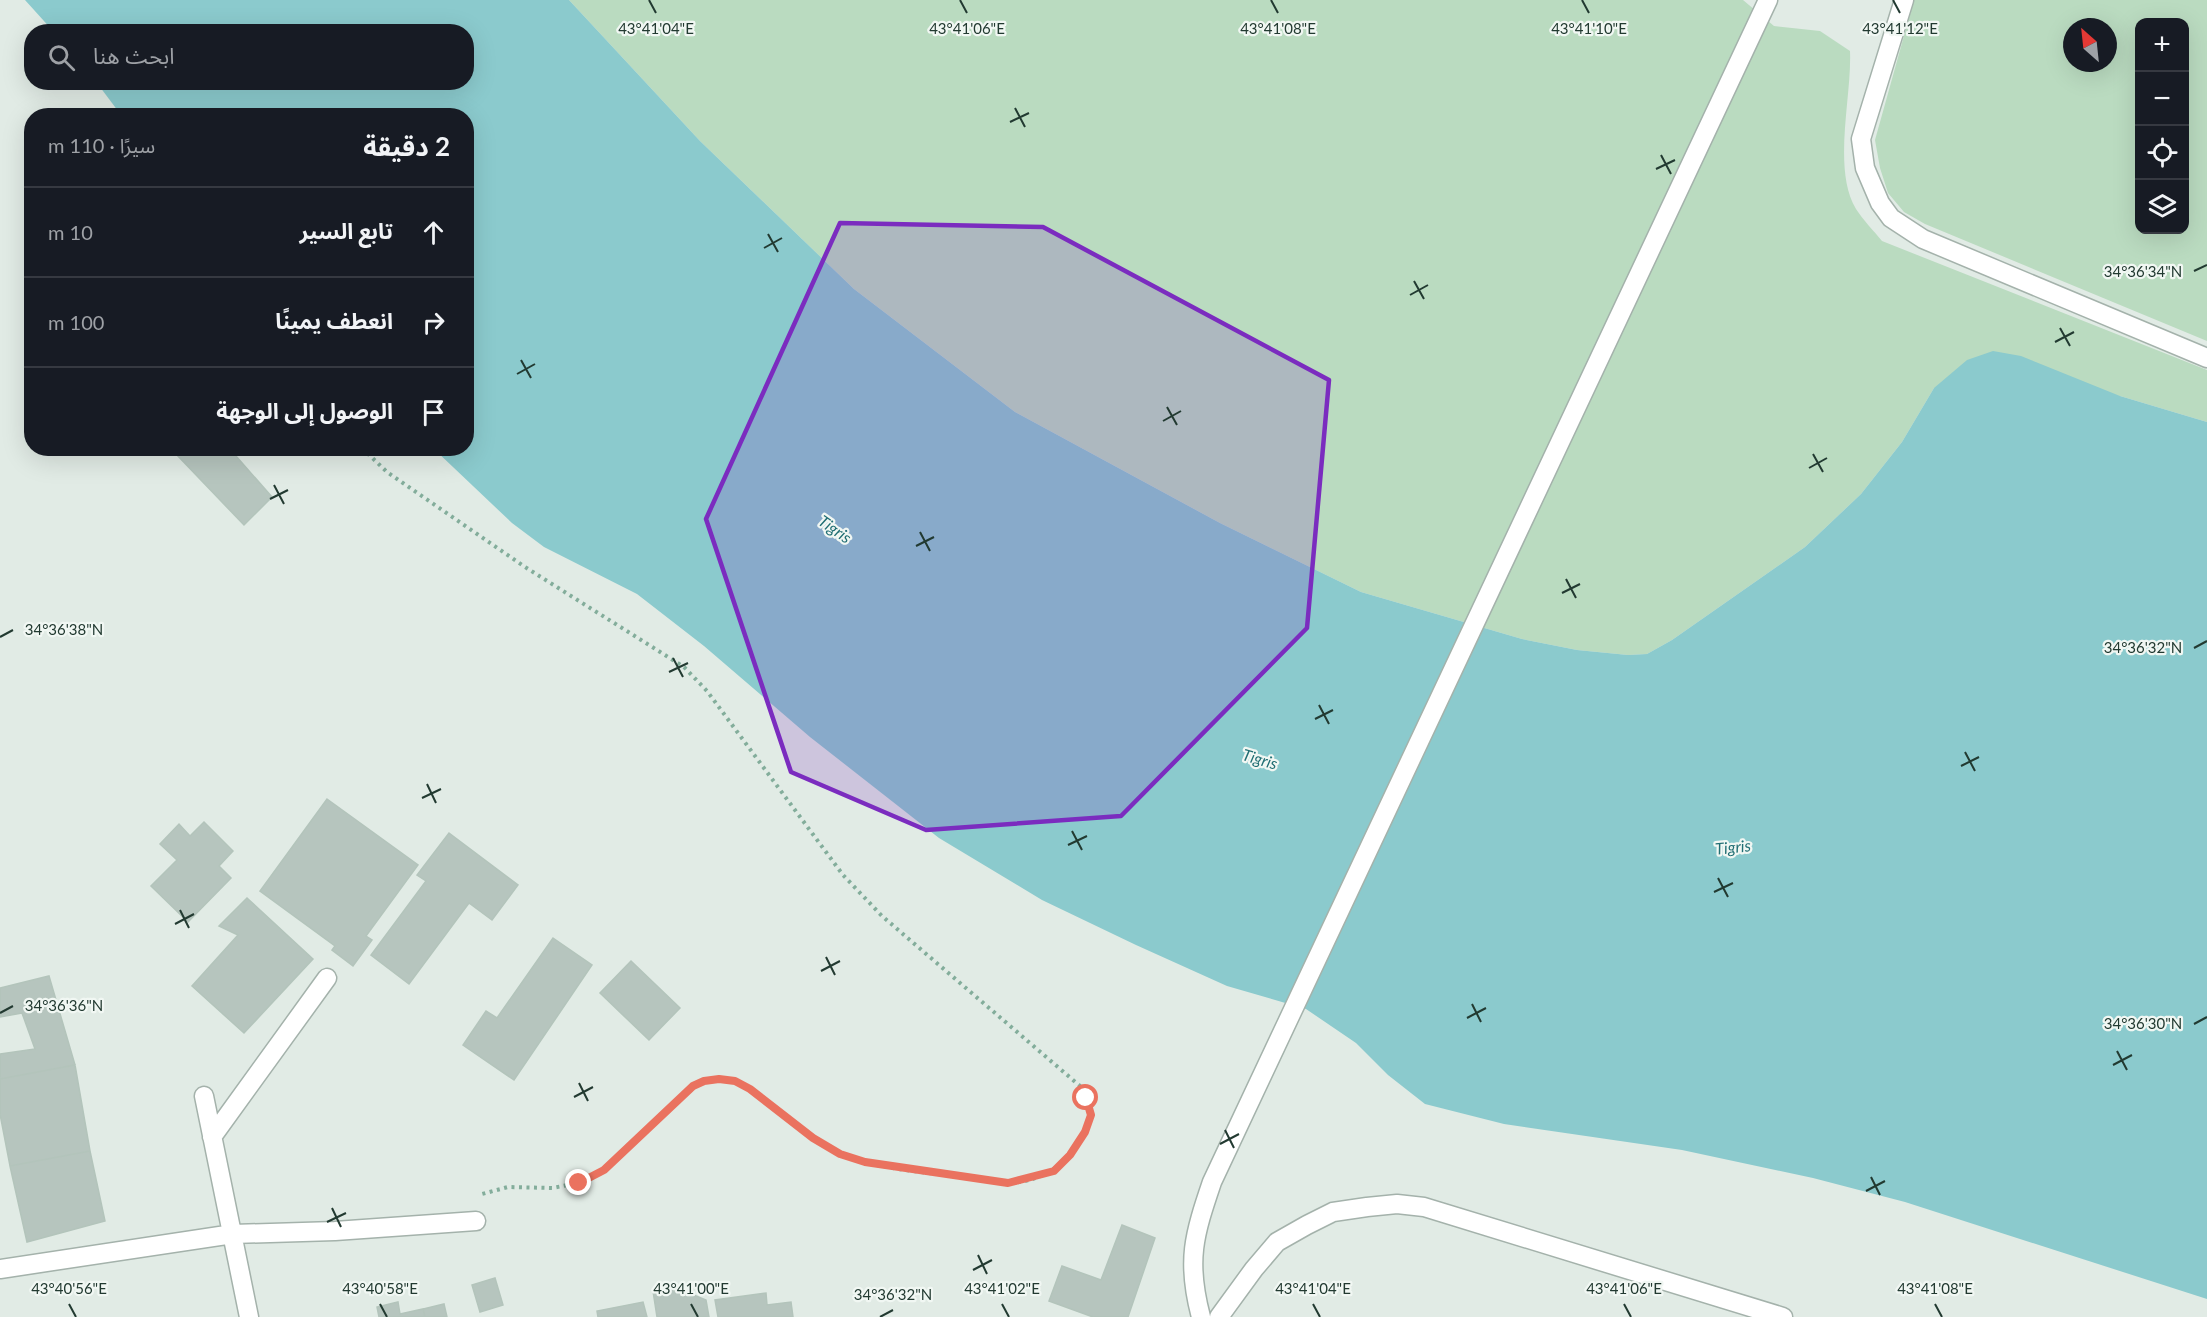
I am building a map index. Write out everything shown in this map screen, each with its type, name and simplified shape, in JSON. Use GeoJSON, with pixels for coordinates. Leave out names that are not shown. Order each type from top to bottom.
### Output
{"type":"FeatureCollection","features":[{"type":"Feature","properties":{"kind":"street"},"geometry":{"type":"LineString","coordinates":[[1201,1317],[1193,1269],[1193,1246],[1198,1221],[1212,1182],[1768,0]]}},
{"type":"Feature","properties":{"kind":"street"},"geometry":{"type":"LineString","coordinates":[[1904,0],[1861,139],[1865,168],[1872,187],[1891,218],[1923,239],[2207,358]]}},
{"type":"Feature","properties":{"kind":"street"},"geometry":{"type":"LineString","coordinates":[[212,1137],[327,978]]}},
{"type":"Feature","properties":{"kind":"street"},"geometry":{"type":"LineString","coordinates":[[204,1096],[249,1317]]}},
{"type":"Feature","properties":{"kind":"street"},"geometry":{"type":"LineString","coordinates":[[1219,1317],[1277,1242],[1333,1212],[1397,1204],[1424,1207],[1783,1317]]}},
{"type":"Feature","properties":{"kind":"street"},"geometry":{"type":"LineString","coordinates":[[0,1269],[233,1234],[335,1231],[476,1221]]}},
{"type":"Feature","properties":{"kind":"path"},"geometry":{"type":"LineString","coordinates":[[370,456],[387,472],[525,567],[684,667],[707,691],[843,875],[882,916],[1080,1086],[1091,1115],[1085,1132],[1070,1155],[1054,1171],[1008,1183],[865,1162],[840,1154],[813,1138],[750,1089],[735,1081],[719,1079],[704,1081],[693,1086],[604,1170],[579,1183],[552,1188],[508,1187],[474,1196]]}},
{"type":"Feature","properties":{"kind":"highlighted area"},"geometry":{"type":"Polygon","coordinates":[[[840,223],[1043,227],[1329,380],[1307,628],[1121,816],[926,830],[791,772],[706,519],[840,223]]]}},
{"type":"Feature","properties":{"kind":"green space"},"geometry":{"type":"Polygon","coordinates":[[[569,0],[1743,0],[1774,26],[1820,31],[1850,51],[1844,154],[1845,174],[1849,193],[1856,209],[1882,241],[2207,370],[2207,422],[2120,396],[1934,388],[1902,442],[1861,494],[1805,547],[1672,640],[1647,654],[1628,655],[1577,650],[1522,639],[1361,592],[1220,523],[1015,412],[854,289],[700,141],[569,0]]]}},
{"type":"Feature","properties":{"kind":"green space"},"geometry":{"type":"Polygon","coordinates":[[[1914,0],[2207,0],[2207,341],[1925,224],[1904,212],[1888,193],[1880,168],[1875,140],[1914,0]]]}},
{"type":"Feature","properties":{"kind":"water","name":"Tigris"},"geometry":{"type":"Polygon","coordinates":[[[25,0],[569,0],[700,141],[854,289],[1015,412],[1220,523],[1361,592],[1522,639],[1577,650],[1628,655],[1647,654],[1672,640],[1805,547],[1861,494],[1902,442],[1934,388],[1967,360],[1993,351],[2021,356],[2120,396],[2207,422],[2207,1299],[1905,1202],[1813,1178],[1682,1150],[1504,1124],[1425,1104],[1388,1075],[1356,1043],[1306,1009],[1227,986],[1042,900],[939,838],[810,737],[704,646],[637,594],[544,547],[512,523],[441,456],[474,456],[474,108],[116,108],[102,90],[474,90],[474,24],[47,24],[25,0]]]}},
{"type":"Feature","properties":{"kind":"building"},"geometry":{"type":"Polygon","coordinates":[[[178,456],[236,456],[272,497],[244,525],[178,456]]]}},
{"type":"Feature","properties":{"kind":"building"},"geometry":{"type":"Polygon","coordinates":[[[327,799],[418,865],[366,936],[372,940],[353,966],[332,950],[335,946],[260,891],[327,799]]]}},
{"type":"Feature","properties":{"kind":"building"},"geometry":{"type":"Polygon","coordinates":[[[204,822],[233,851],[219,866],[231,878],[188,922],[151,886],[177,860],[160,844],[179,824],[190,836],[204,822]]]}},
{"type":"Feature","properties":{"kind":"building"},"geometry":{"type":"Polygon","coordinates":[[[449,833],[518,885],[492,920],[469,903],[409,984],[371,955],[426,881],[417,875],[449,833]]]}},
{"type":"Feature","properties":{"kind":"building"},"geometry":{"type":"Polygon","coordinates":[[[247,898],[313,959],[244,1033],[192,986],[238,935],[219,926],[247,898]]]}},
{"type":"Feature","properties":{"kind":"building"},"geometry":{"type":"Polygon","coordinates":[[[553,938],[592,965],[514,1080],[463,1045],[486,1011],[497,1018],[553,938]]]}},
{"type":"Feature","properties":{"kind":"building"},"geometry":{"type":"Polygon","coordinates":[[[631,961],[680,1008],[649,1040],[600,993],[631,961]]]}},
{"type":"Feature","properties":{"kind":"building"},"geometry":{"type":"Polygon","coordinates":[[[49,976],[75,1065],[0,1079],[0,1054],[35,1049],[22,1013],[0,1017],[0,988],[49,976]]]}},
{"type":"Feature","properties":{"kind":"building"},"geometry":{"type":"Polygon","coordinates":[[[75,1065],[90,1151],[10,1166],[0,1114],[0,1079],[75,1065]]]}},
{"type":"Feature","properties":{"kind":"building"},"geometry":{"type":"Polygon","coordinates":[[[90,1151],[105,1221],[27,1242],[10,1166],[90,1151]]]}},
{"type":"Feature","properties":{"kind":"building"},"geometry":{"type":"Polygon","coordinates":[[[1122,1225],[1155,1238],[1128,1317],[1093,1317],[1049,1301],[1062,1266],[1101,1280],[1122,1225]]]}},
{"type":"Feature","properties":{"kind":"building"},"geometry":{"type":"Polygon","coordinates":[[[495,1278],[503,1305],[480,1312],[472,1285],[495,1278]]]}},
{"type":"Feature","properties":{"kind":"building"},"geometry":{"type":"Polygon","coordinates":[[[667,1284],[706,1300],[709,1317],[657,1317],[653,1291],[667,1284]]]}},
{"type":"Feature","properties":{"kind":"building"},"geometry":{"type":"Polygon","coordinates":[[[766,1293],[767,1305],[791,1302],[793,1317],[718,1317],[715,1300],[766,1293]]]}},
{"type":"Feature","properties":{"kind":"building"},"geometry":{"type":"Polygon","coordinates":[[[398,1302],[400,1314],[423,1309],[425,1317],[379,1317],[377,1307],[398,1302]]]}},
{"type":"Feature","properties":{"kind":"building"},"geometry":{"type":"Polygon","coordinates":[[[643,1302],[647,1317],[598,1317],[597,1311],[643,1302]]]}},
{"type":"Feature","properties":{"kind":"building"},"geometry":{"type":"Polygon","coordinates":[[[444,1304],[447,1317],[425,1317],[423,1309],[444,1304]]]}},
{"type":"Feature","properties":{"kind":"route"},"geometry":{"type":"LineString","coordinates":[[579,1183],[604,1170],[693,1086],[704,1081],[719,1079],[735,1081],[750,1089],[813,1138],[840,1154],[865,1162],[1008,1183],[1054,1171],[1070,1155],[1085,1132],[1091,1115],[1086,1098]]}}]}
